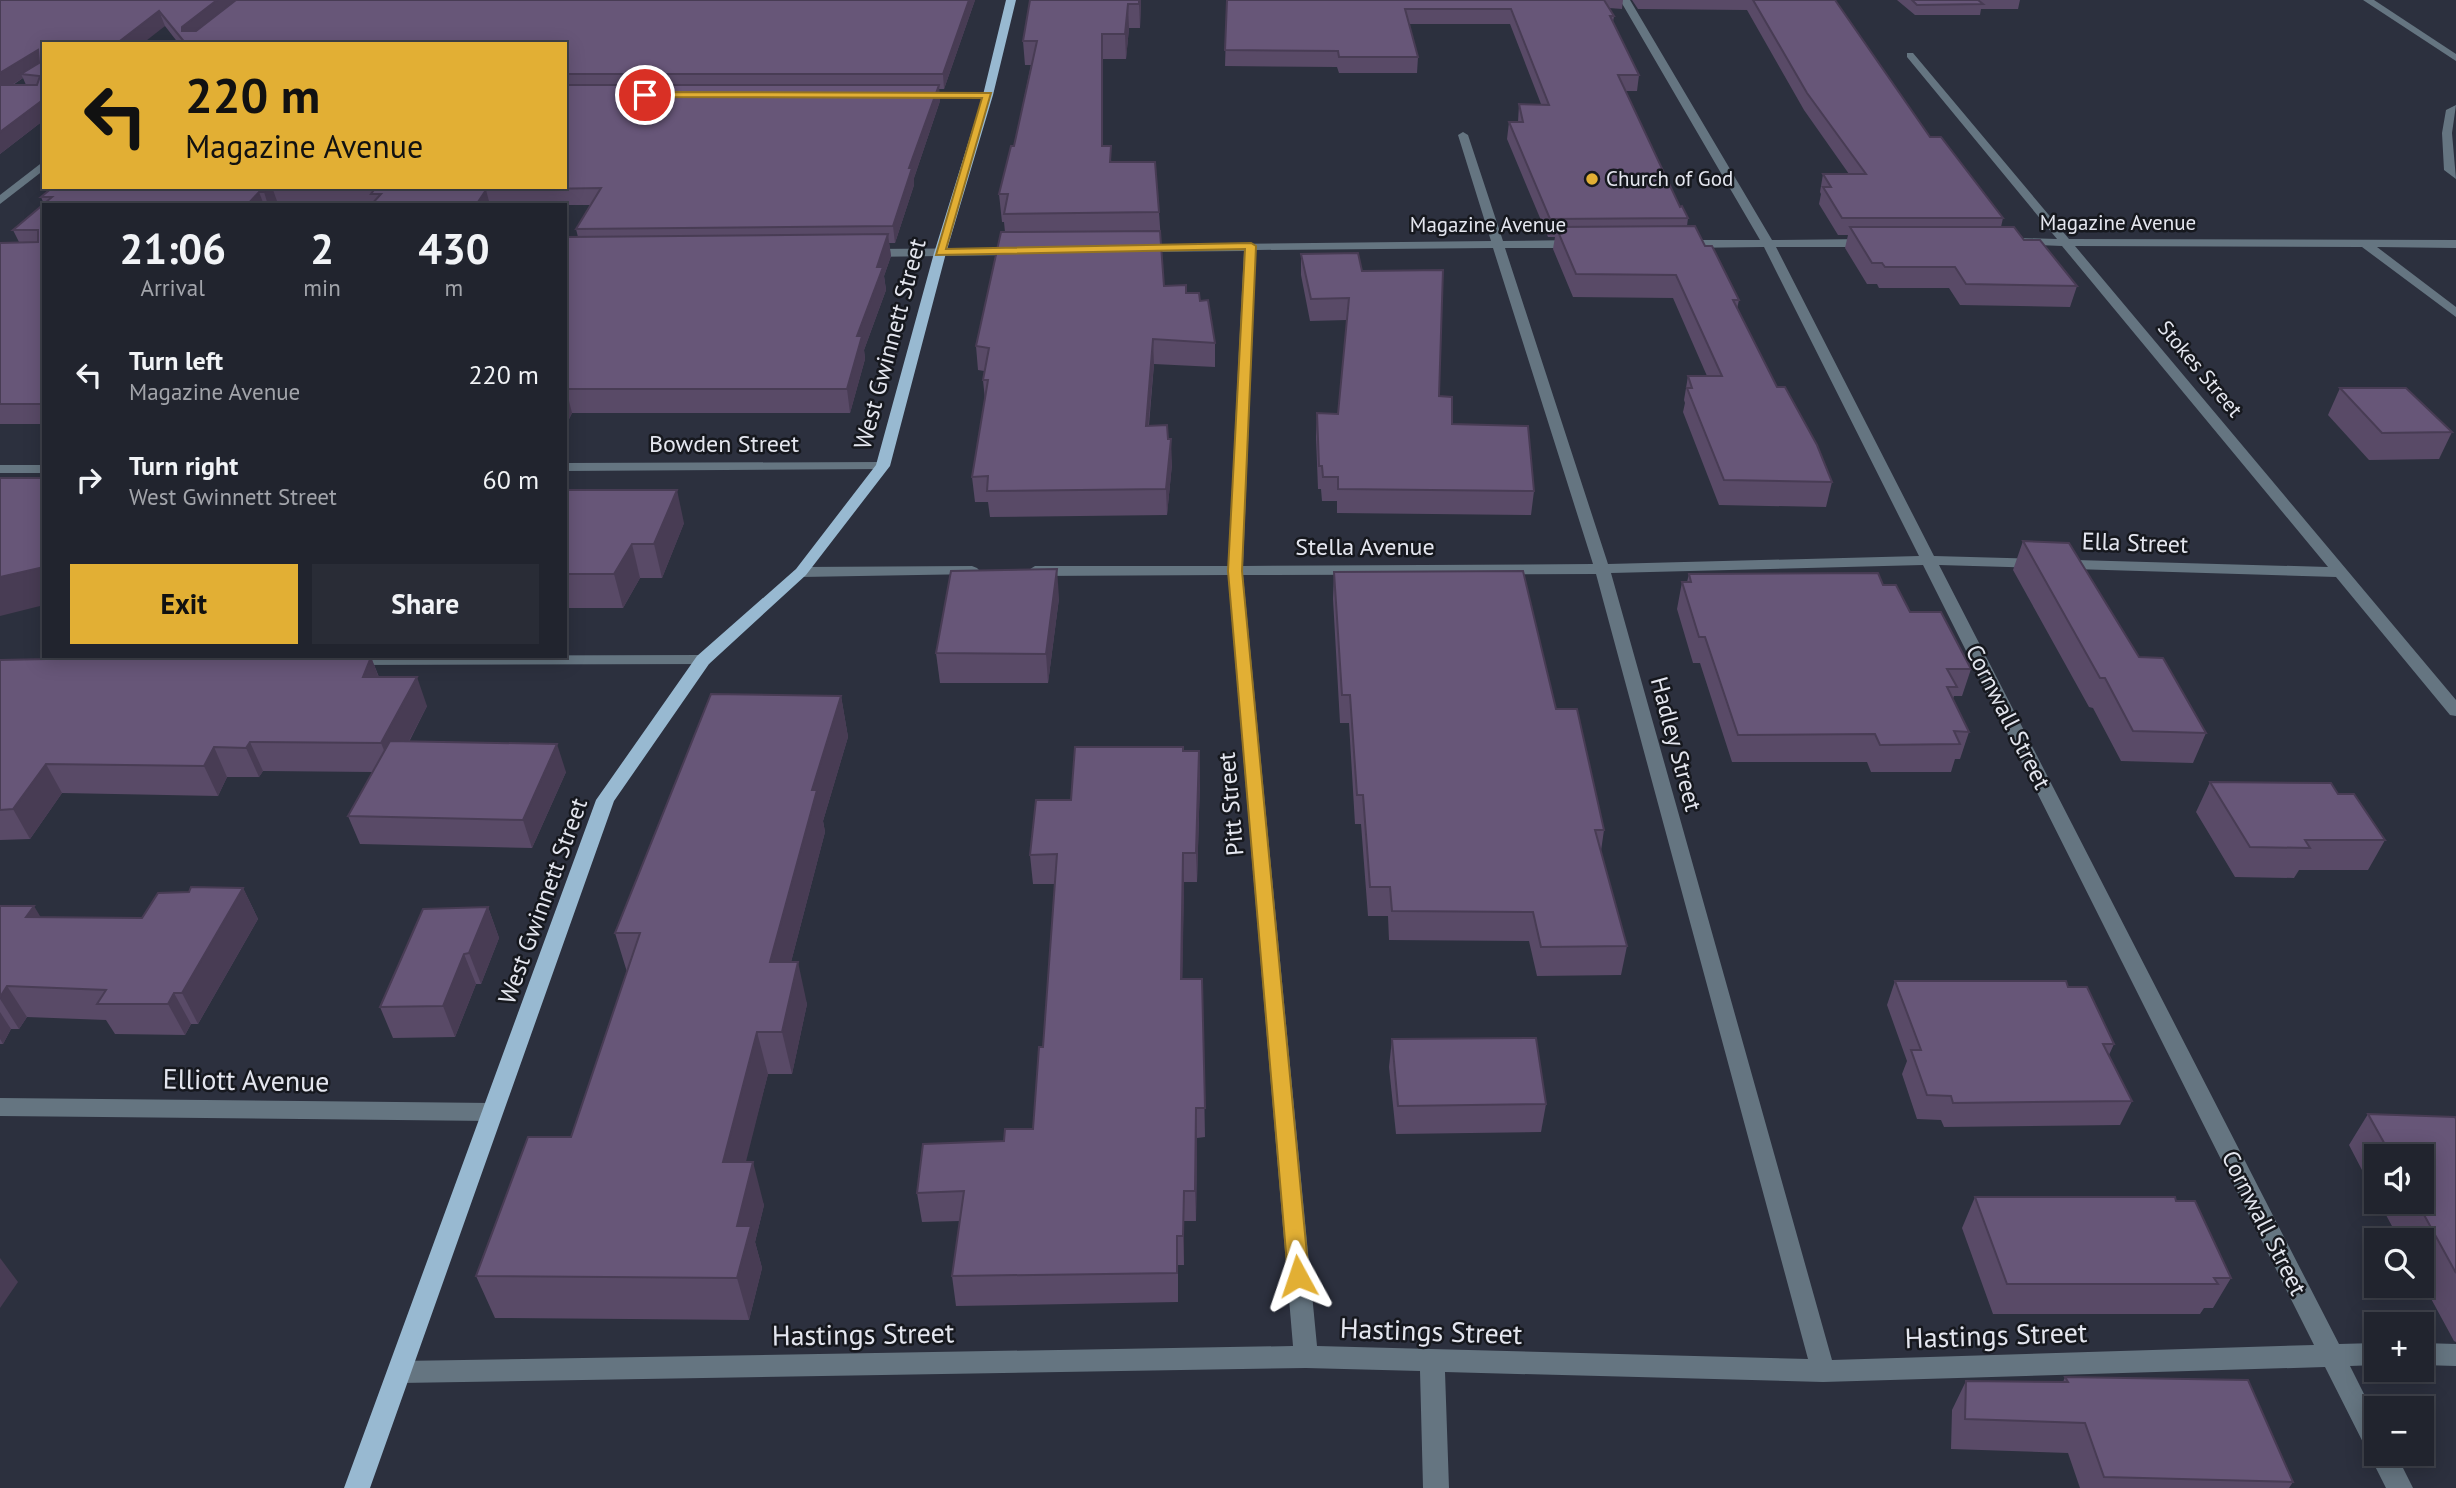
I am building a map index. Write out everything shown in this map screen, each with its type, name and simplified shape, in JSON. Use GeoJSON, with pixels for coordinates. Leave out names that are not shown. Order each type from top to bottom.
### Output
{"type":"FeatureCollection","features":[{"type":"Feature","properties":{"kind":"main road","name":"West Gwinnett Street"},"geometry":{"type":"LineString","coordinates":[[357,1488],[604,800],[703,660],[801,572],[883,466],[940,253],[988,95],[1011,0]]}},
{"type":"Feature","properties":{"kind":"street","name":"Cornwall Street"},"geometry":{"type":"LineString","coordinates":[[1625,0],[1768,243],[2364,1420]]}},
{"type":"Feature","properties":{"kind":"street"},"geometry":{"type":"LineString","coordinates":[[2368,0],[2456,58]]}},
{"type":"Feature","properties":{"kind":"street","name":"Stokes Street"},"geometry":{"type":"LineString","coordinates":[[1910,55],[2456,711]]}},
{"type":"Feature","properties":{"kind":"street"},"geometry":{"type":"LineString","coordinates":[[906,95],[988,95]]}},
{"type":"Feature","properties":{"kind":"street"},"geometry":{"type":"LineString","coordinates":[[2456,108],[2451,110],[2447,133],[2449,170],[2456,176]]}},
{"type":"Feature","properties":{"kind":"street","name":"Hadley Street"},"geometry":{"type":"LineString","coordinates":[[1463,135],[1602,569],[1823,1371]]}},
{"type":"Feature","properties":{"kind":"street"},"geometry":{"type":"LineString","coordinates":[[0,201],[42,166]]}},
{"type":"Feature","properties":{"kind":"street","name":"Magazine Avenue"},"geometry":{"type":"LineString","coordinates":[[1999,242],[2456,244]]}},
{"type":"Feature","properties":{"kind":"street"},"geometry":{"type":"LineString","coordinates":[[1674,244],[1877,243]]}},
{"type":"Feature","properties":{"kind":"street","name":"Magazine Avenue"},"geometry":{"type":"LineString","coordinates":[[1129,248],[1592,244]]}},
{"type":"Feature","properties":{"kind":"street"},"geometry":{"type":"LineString","coordinates":[[2365,244],[2456,313]]}},
{"type":"Feature","properties":{"kind":"street","name":"Pitt Street"},"geometry":{"type":"LineString","coordinates":[[1251,246],[1235,571],[1306,1357]]}},
{"type":"Feature","properties":{"kind":"street"},"geometry":{"type":"LineString","coordinates":[[856,253],[1034,250]]}},
{"type":"Feature","properties":{"kind":"street","name":"Bowden Street"},"geometry":{"type":"LineString","coordinates":[[567,467],[883,466]]}},
{"type":"Feature","properties":{"kind":"street"},"geometry":{"type":"LineString","coordinates":[[0,469],[42,469]]}},
{"type":"Feature","properties":{"kind":"street","name":"Ella Street"},"geometry":{"type":"LineString","coordinates":[[1928,560],[2340,572]]}},
{"type":"Feature","properties":{"kind":"street","name":"Stella Avenue"},"geometry":{"type":"LineString","coordinates":[[1025,571],[1602,569],[1928,560]]}},
{"type":"Feature","properties":{"kind":"street"},"geometry":{"type":"LineString","coordinates":[[801,572],[983,571]]}},
{"type":"Feature","properties":{"kind":"street"},"geometry":{"type":"LineString","coordinates":[[331,660],[703,660]]}},
{"type":"Feature","properties":{"kind":"street","name":"Elliott Avenue"},"geometry":{"type":"LineString","coordinates":[[0,1107],[492,1112]]}},
{"type":"Feature","properties":{"kind":"street","name":"Hastings Street"},"geometry":{"type":"LineString","coordinates":[[400,1372],[1306,1357],[1823,1371],[2364,1354]]}},
{"type":"Feature","properties":{"kind":"street"},"geometry":{"type":"LineString","coordinates":[[2434,1354],[2456,1355]]}},
{"type":"Feature","properties":{"kind":"street"},"geometry":{"type":"LineString","coordinates":[[1432,1361],[1436,1488]]}},
{"type":"Feature","properties":{"kind":"street"},"geometry":{"type":"LineString","coordinates":[[2388,1466],[2400,1488]]}},
{"type":"Feature","properties":{"kind":"building"},"geometry":{"type":"Polygon","coordinates":[[[0,0],[217,0],[182,27],[182,31],[196,31],[236,0],[969,0],[943,74],[567,74],[567,42],[184,42],[159,11],[119,42],[42,42],[42,100],[0,132],[0,85],[37,85],[40,76],[21,74],[39,63],[38,50],[0,73],[0,0]]]}},
{"type":"Feature","properties":{"kind":"building"},"geometry":{"type":"Polygon","coordinates":[[[1030,0],[1139,0],[1139,4],[1128,4],[1125,34],[1102,34],[1102,146],[1111,146],[1110,162],[1155,162],[1159,212],[1004,214],[1008,194],[999,194],[1011,146],[1014,146],[1037,41],[1023,41],[1030,0]]]}},
{"type":"Feature","properties":{"kind":"building"},"geometry":{"type":"Polygon","coordinates":[[[1227,0],[1604,0],[1614,16],[1610,16],[1639,75],[1618,75],[1680,207],[1682,206],[1688,218],[1550,219],[1509,122],[1523,122],[1519,104],[1549,105],[1511,9],[1405,9],[1418,57],[1339,57],[1338,51],[1225,50],[1227,0]]]}},
{"type":"Feature","properties":{"kind":"building"},"geometry":{"type":"Polygon","coordinates":[[[1753,0],[1835,0],[1930,137],[1941,137],[2003,218],[1842,218],[1823,187],[1831,187],[1823,174],[1866,174],[1807,93],[1753,0]]]}},
{"type":"Feature","properties":{"kind":"building"},"geometry":{"type":"Polygon","coordinates":[[[1912,0],[1978,0],[1983,4],[1917,5],[1912,0]]]}},
{"type":"Feature","properties":{"kind":"building"},"geometry":{"type":"Polygon","coordinates":[[[567,85],[939,85],[909,168],[912,168],[893,226],[576,229],[601,188],[567,189],[567,85]]]}},
{"type":"Feature","properties":{"kind":"building"},"geometry":{"type":"Polygon","coordinates":[[[51,189],[266,189],[259,192],[249,203],[45,203],[52,197],[41,197],[51,189]]]}},
{"type":"Feature","properties":{"kind":"building"},"geometry":{"type":"Polygon","coordinates":[[[375,189],[544,189],[486,190],[477,203],[373,203],[381,194],[371,194],[375,189]]]}},
{"type":"Feature","properties":{"kind":"building"},"geometry":{"type":"Polygon","coordinates":[[[42,205],[42,404],[0,404],[0,243],[38,242],[38,230],[13,230],[42,205]]]}},
{"type":"Feature","properties":{"kind":"building"},"geometry":{"type":"Polygon","coordinates":[[[1695,226],[1705,246],[1712,246],[1739,300],[1733,300],[1777,387],[1785,387],[1817,445],[1832,482],[1724,480],[1687,388],[1692,388],[1688,376],[1722,376],[1676,275],[1576,274],[1556,227],[1695,226]]]}},
{"type":"Feature","properties":{"kind":"building"},"geometry":{"type":"Polygon","coordinates":[[[1850,227],[2014,227],[2024,240],[2040,240],[2077,286],[1966,284],[1955,267],[1885,267],[1882,263],[1872,263],[1850,227]]]}},
{"type":"Feature","properties":{"kind":"building"},"geometry":{"type":"Polygon","coordinates":[[[1160,231],[1164,286],[1186,285],[1186,293],[1199,293],[1200,301],[1208,300],[1215,343],[1153,339],[1146,426],[1167,425],[1168,439],[1171,439],[1166,489],[987,491],[988,476],[972,477],[988,380],[983,380],[989,348],[976,346],[1001,232],[1160,231]]]}},
{"type":"Feature","properties":{"kind":"building"},"geometry":{"type":"Polygon","coordinates":[[[888,234],[877,267],[883,267],[857,336],[862,336],[847,389],[567,389],[567,237],[888,234]]]}},
{"type":"Feature","properties":{"kind":"building"},"geometry":{"type":"Polygon","coordinates":[[[1358,253],[1362,271],[1443,270],[1439,396],[1452,397],[1452,424],[1528,426],[1534,491],[1338,489],[1338,477],[1323,477],[1322,466],[1319,466],[1317,413],[1338,414],[1349,298],[1311,299],[1301,254],[1358,253]]]}},
{"type":"Feature","properties":{"kind":"building"},"geometry":{"type":"Polygon","coordinates":[[[2340,388],[2406,388],[2452,432],[2382,433],[2340,388]]]}},
{"type":"Feature","properties":{"kind":"building"},"geometry":{"type":"Polygon","coordinates":[[[0,478],[42,478],[42,567],[0,577],[0,478]]]}},
{"type":"Feature","properties":{"kind":"building"},"geometry":{"type":"Polygon","coordinates":[[[567,490],[677,490],[654,544],[632,544],[614,574],[567,574],[567,490]]]}},
{"type":"Feature","properties":{"kind":"building"},"geometry":{"type":"Polygon","coordinates":[[[2023,541],[2069,543],[2139,657],[2163,658],[2206,733],[2133,731],[2105,678],[2100,678],[2023,541]]]}},
{"type":"Feature","properties":{"kind":"building"},"geometry":{"type":"Polygon","coordinates":[[[1057,569],[1046,654],[936,653],[951,571],[1057,569]]]}},
{"type":"Feature","properties":{"kind":"building"},"geometry":{"type":"Polygon","coordinates":[[[1523,571],[1556,709],[1577,709],[1604,830],[1595,830],[1627,946],[1541,947],[1533,912],[1392,911],[1390,887],[1370,887],[1363,795],[1357,795],[1350,695],[1342,695],[1334,572],[1523,571]]]}},
{"type":"Feature","properties":{"kind":"building"},"geometry":{"type":"Polygon","coordinates":[[[1878,573],[1883,585],[1896,585],[1910,612],[1941,612],[1971,669],[1947,669],[1957,687],[1947,687],[1969,732],[1954,731],[1960,744],[1880,745],[1875,734],[1738,735],[1705,637],[1699,637],[1682,582],[1691,582],[1689,574],[1878,573]]]}},
{"type":"Feature","properties":{"kind":"building"},"geometry":{"type":"Polygon","coordinates":[[[371,658],[363,677],[417,677],[381,743],[250,742],[246,748],[214,747],[204,766],[46,764],[13,809],[0,810],[0,660],[371,658]]]}},
{"type":"Feature","properties":{"kind":"building"},"geometry":{"type":"Polygon","coordinates":[[[711,694],[841,696],[812,790],[817,790],[770,962],[798,962],[782,1032],[757,1032],[723,1162],[753,1162],[737,1226],[751,1226],[737,1278],[476,1276],[528,1137],[571,1137],[640,933],[615,933],[711,694]]]}},
{"type":"Feature","properties":{"kind":"building"},"geometry":{"type":"Polygon","coordinates":[[[390,741],[557,744],[523,820],[348,816],[390,741]]]}},
{"type":"Feature","properties":{"kind":"building"},"geometry":{"type":"Polygon","coordinates":[[[1075,747],[1183,747],[1183,751],[1199,751],[1196,853],[1183,853],[1181,979],[1202,979],[1205,1108],[1196,1108],[1195,1191],[1184,1191],[1183,1236],[1177,1236],[1177,1273],[952,1276],[964,1191],[917,1193],[923,1144],[1004,1141],[1005,1129],[1033,1129],[1039,1047],[1043,1047],[1057,854],[1030,855],[1036,800],[1071,800],[1075,747]]]}},
{"type":"Feature","properties":{"kind":"building"},"geometry":{"type":"Polygon","coordinates":[[[2210,782],[2331,783],[2338,794],[2354,794],[2385,840],[2305,840],[2310,848],[2250,847],[2210,782]]]}},
{"type":"Feature","properties":{"kind":"building"},"geometry":{"type":"Polygon","coordinates":[[[191,887],[243,888],[182,993],[174,993],[168,1004],[97,1004],[106,990],[7,986],[0,997],[0,906],[34,906],[26,917],[142,918],[158,893],[189,892],[191,887]]]}},
{"type":"Feature","properties":{"kind":"building"},"geometry":{"type":"Polygon","coordinates":[[[488,907],[469,953],[464,954],[443,1006],[380,1007],[423,909],[488,907]]]}},
{"type":"Feature","properties":{"kind":"building"},"geometry":{"type":"Polygon","coordinates":[[[1895,981],[2066,981],[2068,987],[2087,987],[2114,1044],[2103,1044],[2132,1101],[1953,1103],[1951,1096],[1927,1095],[1911,1050],[1921,1050],[1895,981]]]}},
{"type":"Feature","properties":{"kind":"building"},"geometry":{"type":"Polygon","coordinates":[[[1536,1038],[1546,1104],[1398,1106],[1392,1039],[1536,1038]]]}},
{"type":"Feature","properties":{"kind":"building"},"geometry":{"type":"Polygon","coordinates":[[[2368,1114],[2455,1117],[2456,1273],[2434,1233],[2434,1228],[2431,1228],[2424,1214],[2434,1214],[2434,1144],[2385,1144],[2368,1114]]]}},
{"type":"Feature","properties":{"kind":"building"},"geometry":{"type":"Polygon","coordinates":[[[1975,1197],[2175,1197],[2176,1201],[2195,1201],[2231,1278],[2214,1278],[2218,1284],[2007,1284],[1975,1197]]]}},
{"type":"Feature","properties":{"kind":"building"},"geometry":{"type":"Polygon","coordinates":[[[2065,1377],[2248,1380],[2293,1482],[2104,1477],[2085,1423],[1965,1419],[1966,1381],[2068,1382],[2065,1377]]]}},
{"type":"Feature","properties":{"kind":"place","name":"Church of God"},"geometry":{"type":"Point","coordinates":[1592,179]}},
{"type":"Feature","properties":{"kind":"route"},"geometry":{"type":"LineString","coordinates":[[645,95],[988,95],[940,253],[1251,246],[1235,571],[1298,1276]]}}]}
